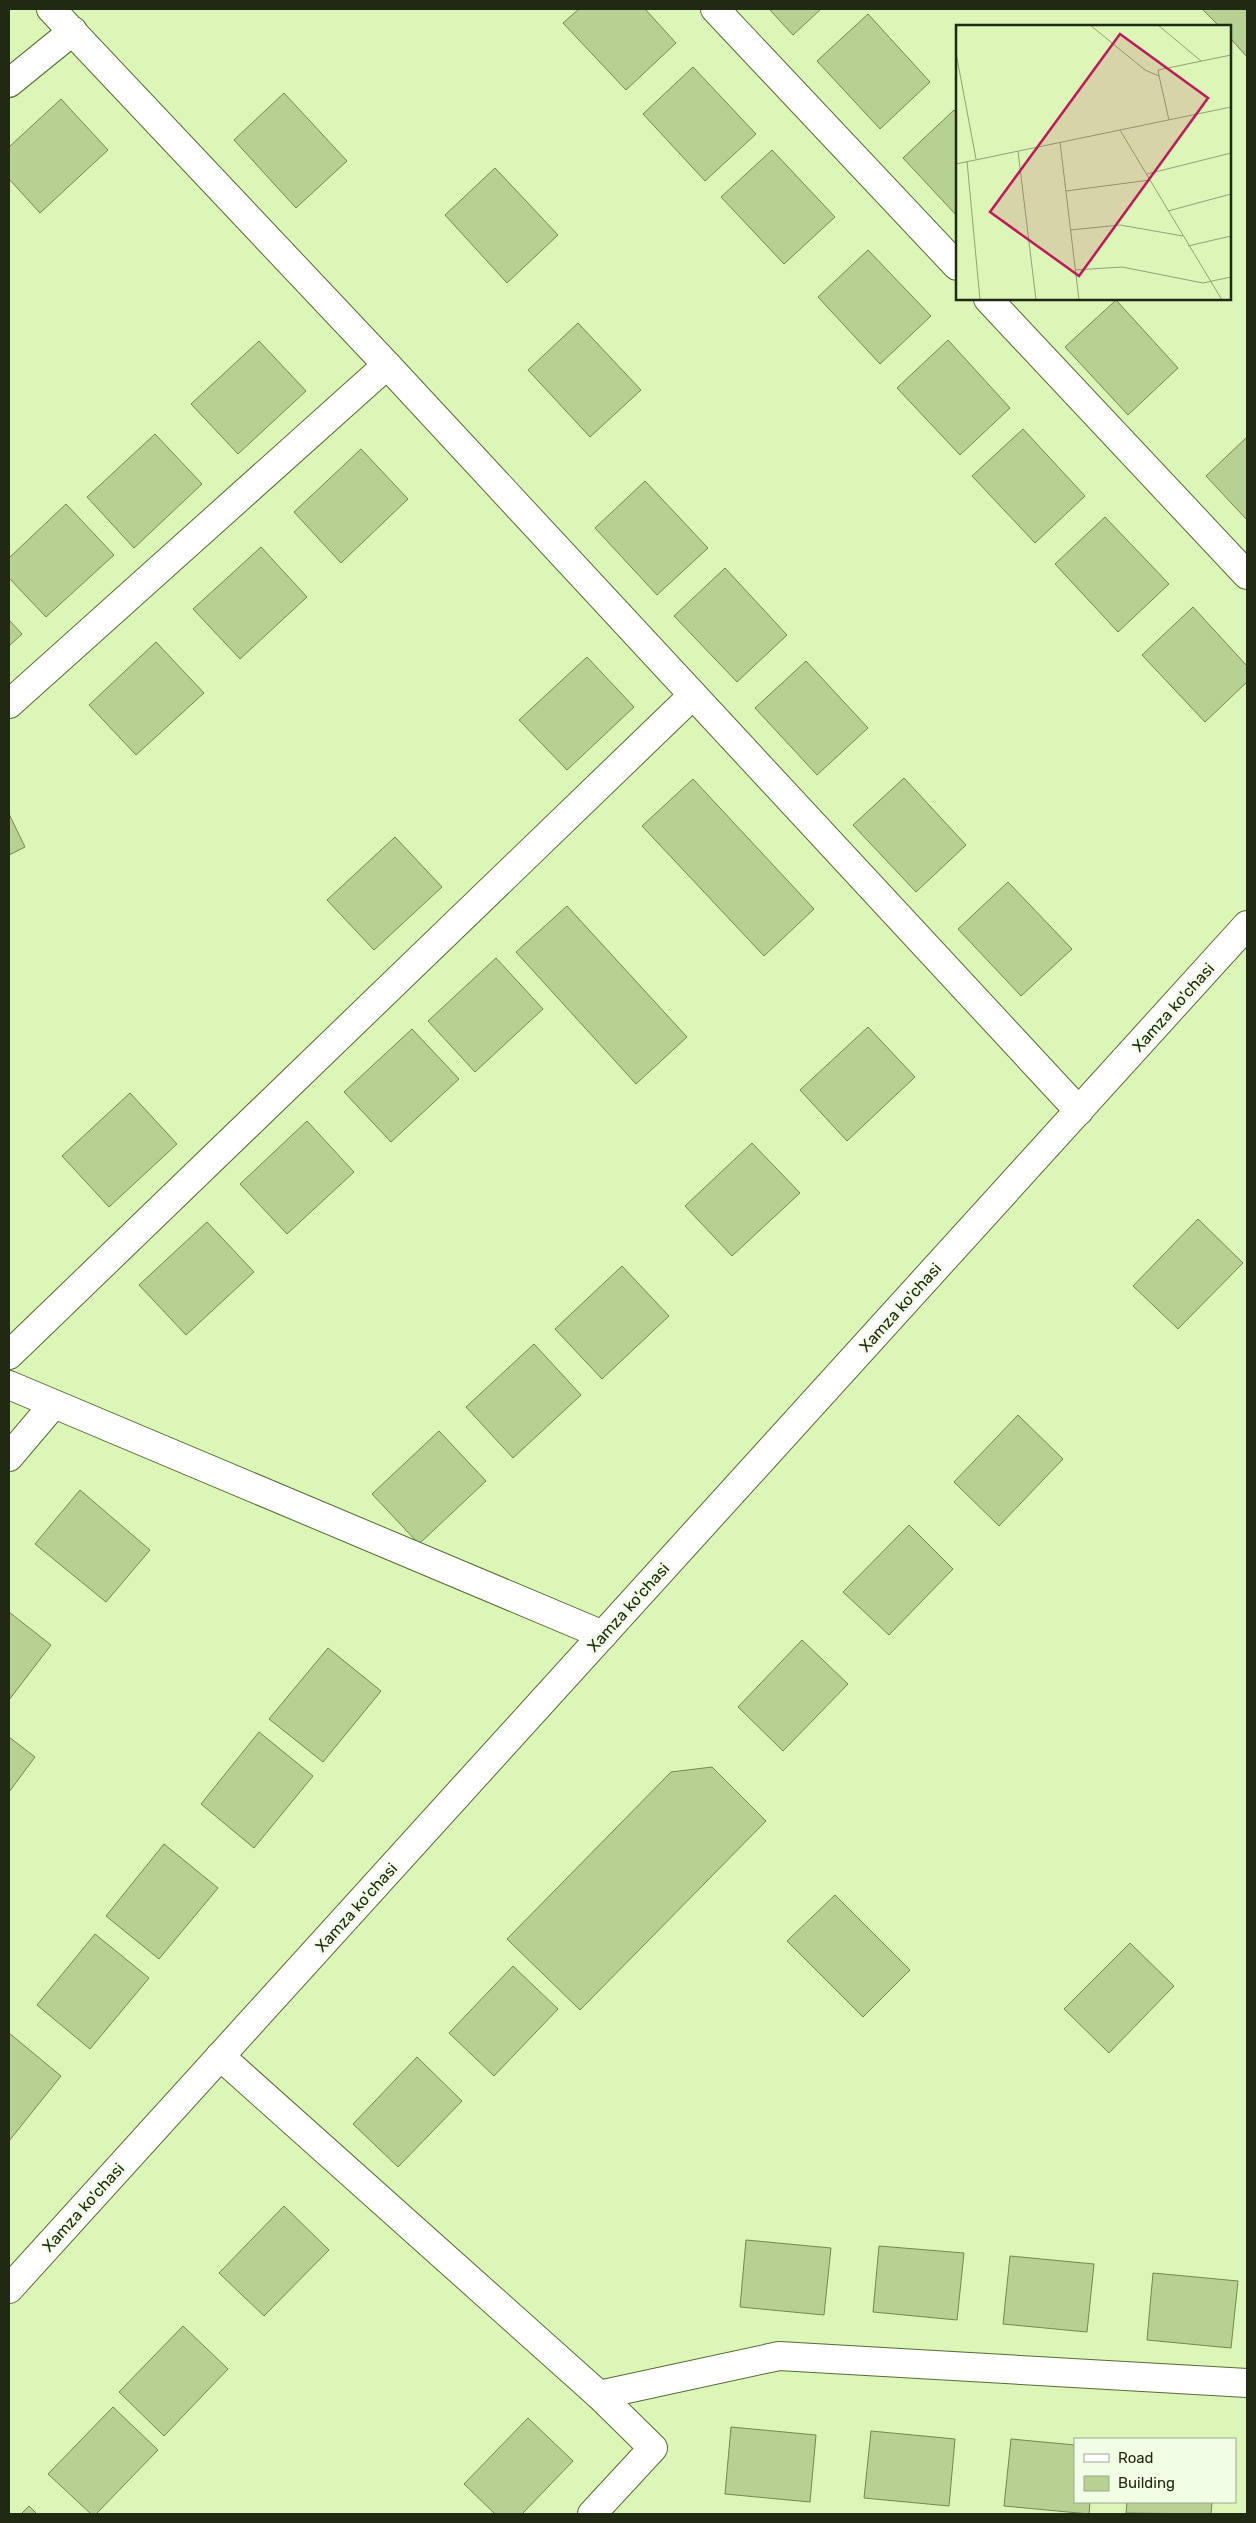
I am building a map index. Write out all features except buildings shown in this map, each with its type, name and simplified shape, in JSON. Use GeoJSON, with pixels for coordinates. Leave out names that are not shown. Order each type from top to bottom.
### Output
{"type":"FeatureCollection","features":[{"type":"Feature","properties":{"kind":"street"},"geometry":{"type":"LineString","coordinates":[[51,9],[387,365],[1079,1111]]}},
{"type":"Feature","properties":{"kind":"street"},"geometry":{"type":"LineString","coordinates":[[715,9],[956,265]]}},
{"type":"Feature","properties":{"kind":"street"},"geometry":{"type":"LineString","coordinates":[[9,83],[73,31]]}},
{"type":"Feature","properties":{"kind":"street"},"geometry":{"type":"LineString","coordinates":[[989,300],[1247,575]]}},
{"type":"Feature","properties":{"kind":"street"},"geometry":{"type":"LineString","coordinates":[[9,704],[387,365]]}},
{"type":"Feature","properties":{"kind":"street"},"geometry":{"type":"LineString","coordinates":[[9,1355],[693,695]]}},
{"type":"Feature","properties":{"kind":"street","name":"Xamza ko'chasi"},"geometry":{"type":"LineString","coordinates":[[9,2289],[1247,925]]}},
{"type":"Feature","properties":{"kind":"street"},"geometry":{"type":"LineString","coordinates":[[9,1385],[603,1635]]}},
{"type":"Feature","properties":{"kind":"street"},"geometry":{"type":"LineString","coordinates":[[9,1457],[53,1405]]}},
{"type":"Feature","properties":{"kind":"street"},"geometry":{"type":"LineString","coordinates":[[220,2056],[599,2395],[653,2448],[592,2514]]}},
{"type":"Feature","properties":{"kind":"street"},"geometry":{"type":"LineString","coordinates":[[599,2395],[779,2356],[1247,2383]]}}]}
